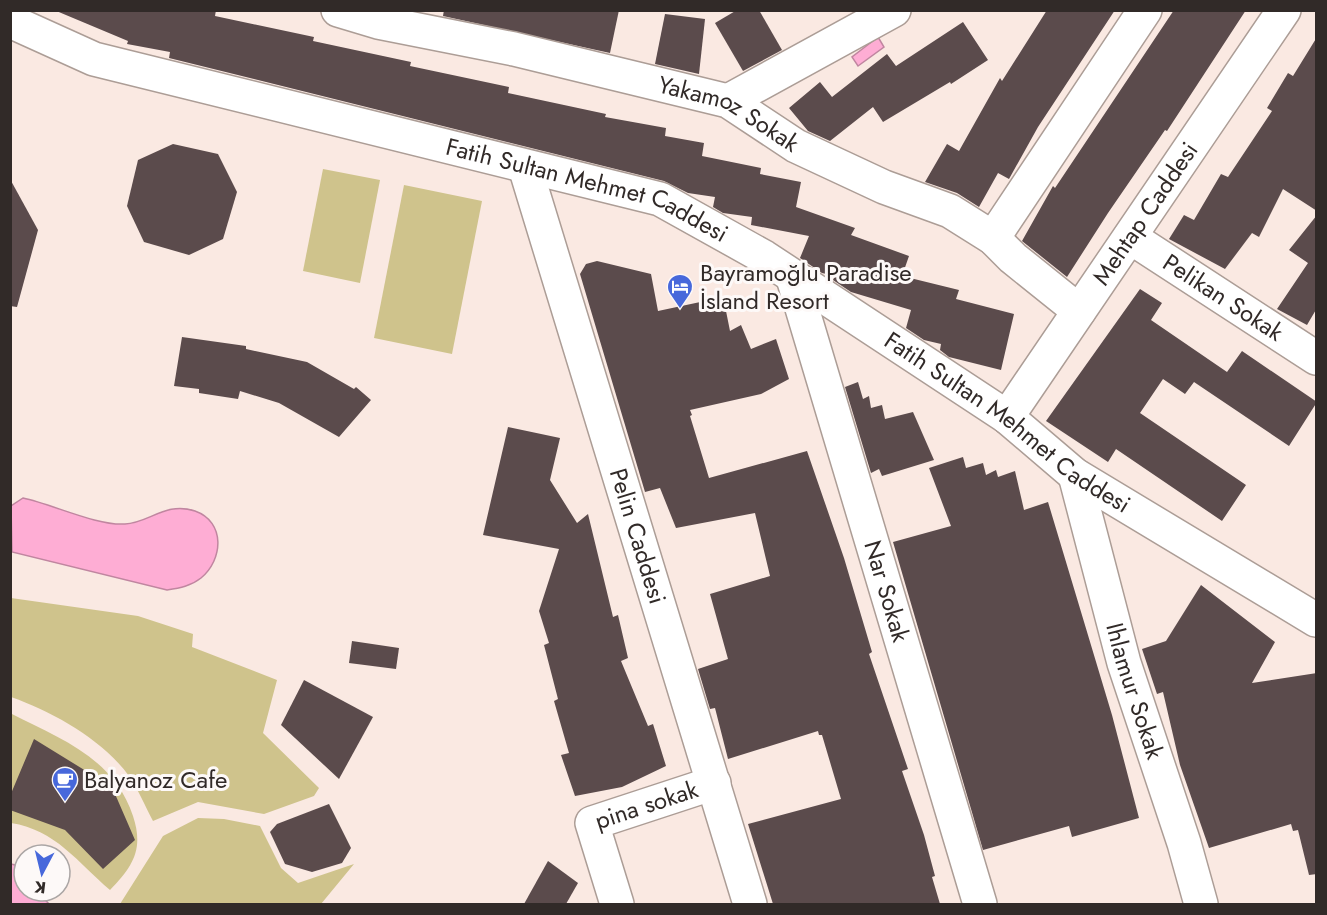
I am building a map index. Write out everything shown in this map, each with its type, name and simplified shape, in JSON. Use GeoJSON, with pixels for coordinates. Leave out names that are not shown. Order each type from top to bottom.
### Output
{"type":"FeatureCollection","features":[{"type":"Feature","properties":{"kind":"street","name":"Yakamoz Sokak"},"geometry":{"type":"LineString","coordinates":[[338,10],[378,22],[514,49],[728,100],[796,146],[884,187],[950,211],[993,238],[1012,258],[1078,311]]}},
{"type":"Feature","properties":{"kind":"street"},"geometry":{"type":"LineString","coordinates":[[728,100],[894,10]]}},
{"type":"Feature","properties":{"kind":"street"},"geometry":{"type":"LineString","coordinates":[[993,238],[1144,10]]}},
{"type":"Feature","properties":{"kind":"street","name":"Mehtap Caddesi"},"geometry":{"type":"LineString","coordinates":[[1007,417],[1284,10]]}},
{"type":"Feature","properties":{"kind":"street","name":"Fatih Sultan Mehmet Caddesi"},"geometry":{"type":"LineString","coordinates":[[10,21],[94,59],[660,199],[764,257],[1007,417],[1075,475],[1317,620]]}},
{"type":"Feature","properties":{"kind":"street","name":"Pelin Caddesi"},"geometry":{"type":"LineString","coordinates":[[525,167],[750,904]]}},
{"type":"Feature","properties":{"kind":"street","name":"Pelikan Sokak"},"geometry":{"type":"LineString","coordinates":[[1130,237],[1317,358]]}},
{"type":"Feature","properties":{"kind":"street","name":"Nar Sokak"},"geometry":{"type":"LineString","coordinates":[[793,278],[980,904]]}},
{"type":"Feature","properties":{"kind":"street","name":"Ihlamur Sokak"},"geometry":{"type":"LineString","coordinates":[[1075,475],[1124,663],[1202,904]]}},
{"type":"Feature","properties":{"kind":"street","name":"pina sokak"},"geometry":{"type":"LineString","coordinates":[[617,904],[592,823],[714,783]]}},
{"type":"Feature","properties":{"kind":"shaded area"},"geometry":{"type":"Polygon","coordinates":[[[878,37],[884,47],[858,66],[852,57],[878,37]]]}},
{"type":"Feature","properties":{"kind":"shaded area"},"geometry":{"type":"Polygon","coordinates":[[[323,169],[380,180],[360,283],[303,271],[323,169]]]}},
{"type":"Feature","properties":{"kind":"shaded area"},"geometry":{"type":"Polygon","coordinates":[[[404,185],[482,201],[452,354],[374,338],[404,185]]]}},
{"type":"Feature","properties":{"kind":"shaded area"},"geometry":{"type":"Polygon","coordinates":[[[23,498],[114,524],[134,523],[166,510],[195,511],[205,516],[212,524],[218,542],[217,552],[214,561],[201,578],[185,586],[167,590],[12,552],[11,506],[23,498]]]}},
{"type":"Feature","properties":{"kind":"shaded area"},"geometry":{"type":"Polygon","coordinates":[[[11,598],[138,616],[193,634],[192,647],[277,680],[263,733],[319,788],[314,796],[264,814],[198,802],[153,821],[129,776],[105,750],[76,728],[43,710],[11,697],[11,598]]]}},
{"type":"Feature","properties":{"kind":"shaded area","name":"Balyanoz Cafe"},"geometry":{"type":"Polygon","coordinates":[[[10,713],[84,752],[113,779],[133,816],[137,848],[125,873],[110,890],[72,855],[72,843],[57,843],[41,832],[11,823],[10,713]]]}},
{"type":"Feature","properties":{"kind":"shaded area"},"geometry":{"type":"Polygon","coordinates":[[[198,818],[224,819],[260,826],[281,868],[298,883],[354,864],[321,904],[120,904],[163,836],[198,818]]]}},
{"type":"Feature","properties":{"kind":"shaded area"},"geometry":{"type":"Polygon","coordinates":[[[11,864],[12,903],[49,904],[11,904],[11,864]]]}},
{"type":"Feature","properties":{"kind":"building"},"geometry":{"type":"Polygon","coordinates":[[[54,10],[216,10],[215,16],[314,37],[313,41],[411,62],[410,66],[509,87],[508,93],[606,114],[605,117],[666,128],[665,136],[704,143],[702,156],[761,168],[760,174],[801,182],[796,207],[855,228],[851,235],[909,256],[902,276],[959,290],[956,299],[1014,314],[1001,370],[949,357],[940,350],[941,344],[924,340],[906,328],[911,310],[851,292],[833,280],[835,276],[822,273],[800,258],[809,236],[751,225],[752,217],[723,213],[713,207],[715,197],[688,193],[664,181],[169,58],[170,52],[127,44],[128,41],[54,10]]]}},
{"type":"Feature","properties":{"kind":"building"},"geometry":{"type":"Polygon","coordinates":[[[444,10],[619,10],[610,53],[443,16],[444,10]]]}},
{"type":"Feature","properties":{"kind":"building"},"geometry":{"type":"Polygon","coordinates":[[[737,10],[759,10],[782,50],[743,71],[715,23],[737,10]]]}},
{"type":"Feature","properties":{"kind":"building"},"geometry":{"type":"Polygon","coordinates":[[[1047,10],[1115,10],[1038,127],[1009,179],[998,173],[979,207],[957,193],[925,182],[947,144],[959,151],[1000,78],[1002,81],[1047,10]]]}},
{"type":"Feature","properties":{"kind":"building"},"geometry":{"type":"Polygon","coordinates":[[[1174,10],[1246,10],[1067,277],[1022,241],[1053,186],[1055,188],[1174,10]]]}},
{"type":"Feature","properties":{"kind":"building"},"geometry":{"type":"Polygon","coordinates":[[[665,14],[705,19],[699,74],[655,64],[665,14]]]}},
{"type":"Feature","properties":{"kind":"building"},"geometry":{"type":"Polygon","coordinates":[[[963,22],[988,60],[951,84],[950,82],[883,122],[873,107],[830,141],[808,131],[789,108],[820,82],[832,97],[887,54],[896,66],[963,22]]]}},
{"type":"Feature","properties":{"kind":"building"},"geometry":{"type":"Polygon","coordinates":[[[1317,37],[1317,211],[1283,189],[1259,237],[1252,233],[1225,269],[1169,239],[1184,215],[1194,220],[1221,174],[1228,177],[1272,111],[1267,108],[1288,73],[1293,76],[1317,37]]]}},
{"type":"Feature","properties":{"kind":"building"},"geometry":{"type":"Polygon","coordinates":[[[173,144],[218,154],[237,192],[223,239],[189,255],[144,242],[127,206],[138,160],[173,144]]]}},
{"type":"Feature","properties":{"kind":"building"},"geometry":{"type":"Polygon","coordinates":[[[10,179],[38,230],[17,307],[10,306],[10,179]]]}},
{"type":"Feature","properties":{"kind":"building"},"geometry":{"type":"Polygon","coordinates":[[[1317,215],[1317,308],[1307,325],[1277,309],[1308,263],[1289,250],[1317,215]]]}},
{"type":"Feature","properties":{"kind":"building"},"geometry":{"type":"Polygon","coordinates":[[[597,261],[651,274],[658,311],[705,301],[709,311],[725,306],[730,331],[741,325],[751,349],[776,339],[789,379],[761,394],[690,410],[692,415],[690,416],[709,478],[807,451],[844,558],[872,652],[869,654],[908,769],[902,771],[924,835],[940,904],[773,904],[748,824],[841,799],[822,735],[819,735],[818,731],[728,759],[715,708],[710,709],[698,669],[728,659],[710,594],[770,576],[755,513],[676,528],[660,488],[645,492],[580,274],[586,264],[597,261]]]}},
{"type":"Feature","properties":{"kind":"building"},"geometry":{"type":"Polygon","coordinates":[[[1140,289],[1162,303],[1151,320],[1227,372],[1242,351],[1317,402],[1289,446],[1194,382],[1185,394],[1163,379],[1140,413],[1246,485],[1222,521],[1116,449],[1108,462],[1046,421],[1140,289]]]}},
{"type":"Feature","properties":{"kind":"building"},"geometry":{"type":"Polygon","coordinates":[[[182,337],[246,346],[246,349],[307,362],[354,389],[356,387],[371,400],[339,437],[279,403],[240,391],[238,399],[199,393],[199,389],[174,386],[182,337]]]}},
{"type":"Feature","properties":{"kind":"building"},"geometry":{"type":"Polygon","coordinates":[[[858,382],[863,399],[869,396],[871,408],[882,405],[885,419],[913,412],[934,460],[882,476],[879,469],[871,473],[845,387],[858,382]]]}},
{"type":"Feature","properties":{"kind":"building"},"geometry":{"type":"Polygon","coordinates":[[[508,427],[560,438],[550,480],[577,523],[588,514],[613,617],[618,615],[628,658],[621,661],[648,726],[653,724],[666,766],[622,787],[575,796],[561,755],[569,753],[554,701],[558,699],[544,645],[549,643],[539,611],[559,549],[483,535],[508,427]]]}},
{"type":"Feature","properties":{"kind":"building"},"geometry":{"type":"Polygon","coordinates":[[[963,457],[966,468],[983,463],[986,475],[996,470],[998,477],[1015,471],[1024,510],[1048,502],[1112,715],[1139,818],[1072,837],[1069,826],[983,850],[893,542],[951,526],[929,468],[963,457]]]}},
{"type":"Feature","properties":{"kind":"building"},"geometry":{"type":"Polygon","coordinates":[[[1201,585],[1275,642],[1252,683],[1317,673],[1317,874],[1309,875],[1298,830],[1293,831],[1291,824],[1209,848],[1180,765],[1163,692],[1157,694],[1142,649],[1166,641],[1201,585]]]}},
{"type":"Feature","properties":{"kind":"building"},"geometry":{"type":"Polygon","coordinates":[[[352,641],[399,648],[396,669],[349,663],[352,641]]]}},
{"type":"Feature","properties":{"kind":"building"},"geometry":{"type":"Polygon","coordinates":[[[304,680],[373,717],[339,779],[281,725],[304,680]]]}},
{"type":"Feature","properties":{"kind":"building","name":"Balyanoz Cafe"},"geometry":{"type":"Polygon","coordinates":[[[34,739],[112,787],[135,840],[103,869],[65,830],[10,810],[10,796],[34,739]]]}},
{"type":"Feature","properties":{"kind":"building"},"geometry":{"type":"Polygon","coordinates":[[[329,804],[351,848],[342,863],[312,872],[285,864],[270,832],[277,824],[329,804]]]}},
{"type":"Feature","properties":{"kind":"building"},"geometry":{"type":"Polygon","coordinates":[[[548,861],[578,883],[566,904],[524,904],[548,861]]]}},
{"type":"Feature","properties":{"kind":"place","name":"Bayramoğlu Paradise İsland Resort"},"geometry":{"type":"Point","coordinates":[680,310]}},
{"type":"Feature","properties":{"kind":"place","name":"Balyanoz Cafe"},"geometry":{"type":"Point","coordinates":[65,803]}}]}
